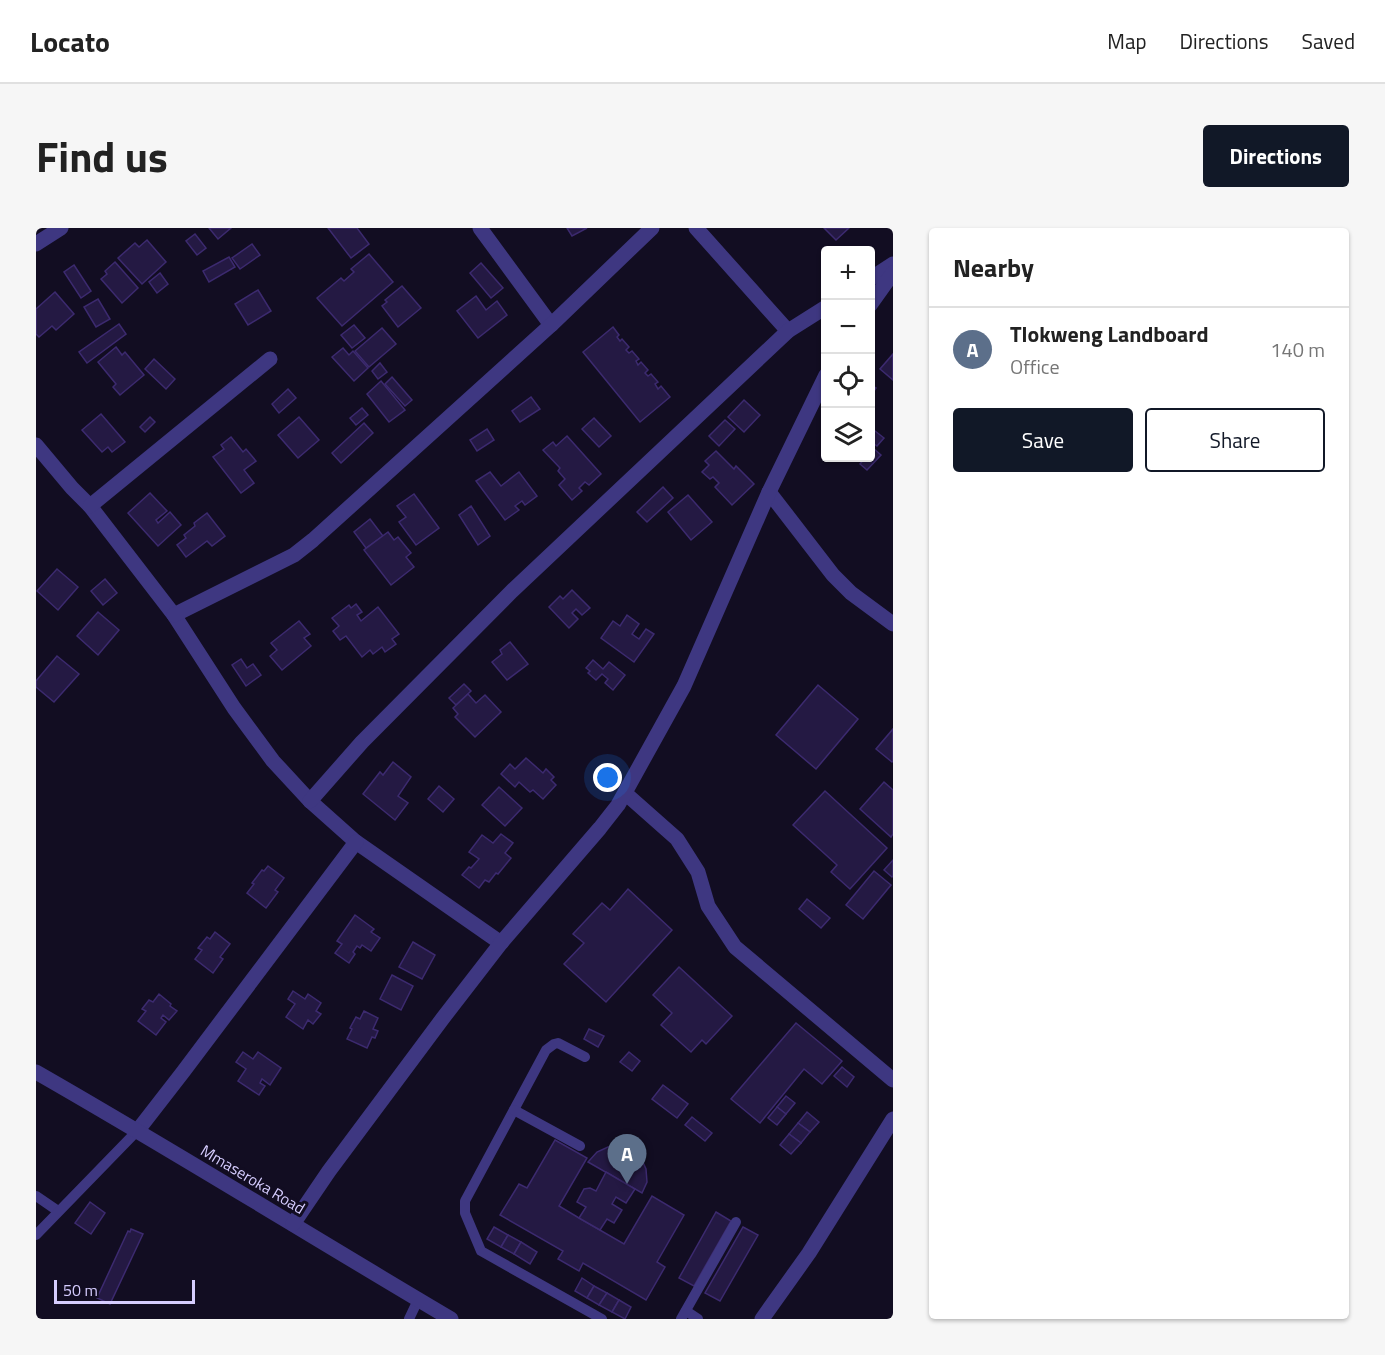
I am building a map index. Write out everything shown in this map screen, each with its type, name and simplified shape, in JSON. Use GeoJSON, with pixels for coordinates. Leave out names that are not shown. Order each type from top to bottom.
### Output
{"type":"FeatureCollection","features":[{"type":"Feature","properties":{"kind":"street"},"geometry":{"type":"LineString","coordinates":[[36,244],[61,228]]}},
{"type":"Feature","properties":{"kind":"street"},"geometry":{"type":"LineString","coordinates":[[480,228],[551,325]]}},
{"type":"Feature","properties":{"kind":"street"},"geometry":{"type":"LineString","coordinates":[[174,615],[294,555],[313,540],[551,325],[652,228]]}},
{"type":"Feature","properties":{"kind":"street"},"geometry":{"type":"LineString","coordinates":[[696,228],[788,331]]}},
{"type":"Feature","properties":{"kind":"street"},"geometry":{"type":"LineString","coordinates":[[875,276],[893,264]]}},
{"type":"Feature","properties":{"kind":"street"},"geometry":{"type":"LineString","coordinates":[[874,300],[893,273]]}},
{"type":"Feature","properties":{"kind":"street"},"geometry":{"type":"LineString","coordinates":[[310,801],[362,742],[512,591],[788,331],[821,310]]}},
{"type":"Feature","properties":{"kind":"street"},"geometry":{"type":"LineString","coordinates":[[90,507],[270,359]]}},
{"type":"Feature","properties":{"kind":"street"},"geometry":{"type":"LineString","coordinates":[[293,1224],[329,1171],[442,1018],[501,943],[618,805],[684,686],[769,492],[821,383]]}},
{"type":"Feature","properties":{"kind":"street"},"geometry":{"type":"LineString","coordinates":[[36,445],[90,507],[174,615],[234,708],[273,761],[310,801],[356,842],[501,943]]}},
{"type":"Feature","properties":{"kind":"street"},"geometry":{"type":"LineString","coordinates":[[769,492],[833,575],[851,593],[893,624]]}},
{"type":"Feature","properties":{"kind":"street"},"geometry":{"type":"LineString","coordinates":[[625,793],[677,839],[698,872],[708,906],[735,947],[893,1080]]}},
{"type":"Feature","properties":{"kind":"street"},"geometry":{"type":"LineString","coordinates":[[138,1130],[356,842]]}},
{"type":"Feature","properties":{"kind":"street","name":"Mmaseroka Road"},"geometry":{"type":"LineString","coordinates":[[36,1072],[138,1130],[451,1319]]}},
{"type":"Feature","properties":{"kind":"street"},"geometry":{"type":"LineString","coordinates":[[762,1319],[809,1253],[893,1119]]}},
{"type":"Feature","properties":{"kind":"lane"},"geometry":{"type":"LineString","coordinates":[[585,1057],[558,1043],[544,1054],[465,1201],[465,1213],[479,1246],[486,1254],[602,1319]]}},
{"type":"Feature","properties":{"kind":"lane"},"geometry":{"type":"LineString","coordinates":[[514,1110],[580,1146]]}},
{"type":"Feature","properties":{"kind":"lane"},"geometry":{"type":"LineString","coordinates":[[36,1235],[138,1130]]}},
{"type":"Feature","properties":{"kind":"lane"},"geometry":{"type":"LineString","coordinates":[[36,1196],[58,1212]]}},
{"type":"Feature","properties":{"kind":"lane"},"geometry":{"type":"LineString","coordinates":[[698,1319],[683,1315],[736,1222]]}},
{"type":"Feature","properties":{"kind":"lane"},"geometry":{"type":"LineString","coordinates":[[409,1319],[418,1300]]}},
{"type":"Feature","properties":{"kind":"building"},"geometry":{"type":"Polygon","coordinates":[[[209,228],[231,228],[218,239],[209,228]]]}},
{"type":"Feature","properties":{"kind":"building"},"geometry":{"type":"Polygon","coordinates":[[[328,228],[357,228],[369,244],[351,258],[328,228]]]}},
{"type":"Feature","properties":{"kind":"building"},"geometry":{"type":"Polygon","coordinates":[[[567,228],[587,228],[572,236],[567,228]]]}},
{"type":"Feature","properties":{"kind":"building"},"geometry":{"type":"Polygon","coordinates":[[[824,228],[849,228],[836,240],[824,228]]]}},
{"type":"Feature","properties":{"kind":"building"},"geometry":{"type":"Polygon","coordinates":[[[195,234],[206,248],[197,255],[186,241],[195,234]]]}},
{"type":"Feature","properties":{"kind":"building"},"geometry":{"type":"Polygon","coordinates":[[[147,240],[166,262],[142,284],[118,258],[135,243],[139,247],[147,240]]]}},
{"type":"Feature","properties":{"kind":"building"},"geometry":{"type":"Polygon","coordinates":[[[252,244],[260,255],[240,269],[232,258],[252,244]]]}},
{"type":"Feature","properties":{"kind":"building"},"geometry":{"type":"Polygon","coordinates":[[[369,254],[393,282],[342,326],[317,298],[341,278],[344,281],[354,272],[351,269],[369,254]]]}},
{"type":"Feature","properties":{"kind":"building"},"geometry":{"type":"Polygon","coordinates":[[[229,257],[235,267],[209,282],[203,271],[229,257]]]}},
{"type":"Feature","properties":{"kind":"building"},"geometry":{"type":"Polygon","coordinates":[[[115,262],[138,288],[122,303],[101,279],[107,274],[105,271],[115,262]]]}},
{"type":"Feature","properties":{"kind":"building"},"geometry":{"type":"Polygon","coordinates":[[[481,263],[503,288],[491,298],[470,273],[481,263]]]}},
{"type":"Feature","properties":{"kind":"building"},"geometry":{"type":"Polygon","coordinates":[[[74,265],[91,291],[81,298],[64,272],[74,265]]]}},
{"type":"Feature","properties":{"kind":"building"},"geometry":{"type":"Polygon","coordinates":[[[160,273],[168,284],[157,293],[149,282],[160,273]]]}},
{"type":"Feature","properties":{"kind":"building"},"geometry":{"type":"Polygon","coordinates":[[[402,286],[421,308],[398,327],[382,306],[387,302],[385,300],[402,286]]]}},
{"type":"Feature","properties":{"kind":"building"},"geometry":{"type":"Polygon","coordinates":[[[258,290],[271,311],[248,325],[235,304],[258,290]]]}},
{"type":"Feature","properties":{"kind":"building"},"geometry":{"type":"Polygon","coordinates":[[[55,292],[74,314],[56,330],[52,326],[39,337],[36,334],[36,309],[55,292]]]}},
{"type":"Feature","properties":{"kind":"building"},"geometry":{"type":"Polygon","coordinates":[[[476,296],[486,310],[497,301],[507,315],[478,338],[457,311],[476,296]]]}},
{"type":"Feature","properties":{"kind":"building"},"geometry":{"type":"Polygon","coordinates":[[[98,299],[110,319],[96,327],[84,307],[98,299]]]}},
{"type":"Feature","properties":{"kind":"building"},"geometry":{"type":"Polygon","coordinates":[[[119,324],[126,334],[87,363],[79,352],[119,324]]]}},
{"type":"Feature","properties":{"kind":"building"},"geometry":{"type":"Polygon","coordinates":[[[354,325],[365,338],[352,348],[341,335],[354,325]]]}},
{"type":"Feature","properties":{"kind":"building"},"geometry":{"type":"Polygon","coordinates":[[[613,327],[620,341],[622,339],[629,347],[626,350],[629,353],[632,351],[639,359],[636,361],[638,365],[641,362],[648,370],[645,373],[648,376],[651,374],[658,382],[655,384],[658,389],[661,386],[670,397],[640,422],[583,352],[613,327]]]}},
{"type":"Feature","properties":{"kind":"building"},"geometry":{"type":"Polygon","coordinates":[[[382,328],[396,344],[369,367],[355,351],[382,328]]]}},
{"type":"Feature","properties":{"kind":"building"},"geometry":{"type":"Polygon","coordinates":[[[116,347],[122,355],[125,352],[144,375],[120,395],[113,387],[116,384],[98,362],[116,347]]]}},
{"type":"Feature","properties":{"kind":"building"},"geometry":{"type":"Polygon","coordinates":[[[343,348],[349,355],[353,351],[368,368],[354,381],[332,357],[343,348]]]}},
{"type":"Feature","properties":{"kind":"building"},"geometry":{"type":"Polygon","coordinates":[[[893,354],[893,380],[880,369],[893,354]]]}},
{"type":"Feature","properties":{"kind":"building"},"geometry":{"type":"Polygon","coordinates":[[[154,359],[175,379],[166,389],[145,369],[154,359]]]}},
{"type":"Feature","properties":{"kind":"building"},"geometry":{"type":"Polygon","coordinates":[[[380,363],[387,372],[378,379],[372,371],[380,363]]]}},
{"type":"Feature","properties":{"kind":"building"},"geometry":{"type":"Polygon","coordinates":[[[392,377],[412,400],[405,406],[385,384],[392,377]]]}},
{"type":"Feature","properties":{"kind":"building"},"geometry":{"type":"Polygon","coordinates":[[[381,381],[405,410],[389,422],[367,394],[381,381]]]}},
{"type":"Feature","properties":{"kind":"building"},"geometry":{"type":"Polygon","coordinates":[[[288,389],[296,398],[279,413],[272,404],[288,389]]]}},
{"type":"Feature","properties":{"kind":"building"},"geometry":{"type":"Polygon","coordinates":[[[531,397],[540,409],[520,422],[512,411],[531,397]]]}},
{"type":"Feature","properties":{"kind":"building"},"geometry":{"type":"Polygon","coordinates":[[[744,400],[760,415],[744,432],[728,417],[744,400]]]}},
{"type":"Feature","properties":{"kind":"building"},"geometry":{"type":"Polygon","coordinates":[[[362,408],[368,415],[356,425],[350,418],[362,408]]]}},
{"type":"Feature","properties":{"kind":"building"},"geometry":{"type":"Polygon","coordinates":[[[101,414],[125,442],[112,452],[108,447],[102,452],[82,430],[101,414]]]}},
{"type":"Feature","properties":{"kind":"building"},"geometry":{"type":"Polygon","coordinates":[[[150,417],[155,422],[145,432],[140,427],[150,417]]]}},
{"type":"Feature","properties":{"kind":"building"},"geometry":{"type":"Polygon","coordinates":[[[299,417],[319,440],[298,458],[278,435],[299,417]]]}},
{"type":"Feature","properties":{"kind":"building"},"geometry":{"type":"Polygon","coordinates":[[[594,418],[611,436],[599,447],[582,429],[594,418]]]}},
{"type":"Feature","properties":{"kind":"building"},"geometry":{"type":"Polygon","coordinates":[[[725,420],[735,429],[719,446],[709,436],[725,420]]]}},
{"type":"Feature","properties":{"kind":"building"},"geometry":{"type":"Polygon","coordinates":[[[364,423],[373,433],[341,463],[332,453],[364,423]]]}},
{"type":"Feature","properties":{"kind":"building"},"geometry":{"type":"Polygon","coordinates":[[[487,429],[494,440],[477,451],[470,440],[487,429]]]}},
{"type":"Feature","properties":{"kind":"building"},"geometry":{"type":"Polygon","coordinates":[[[875,431],[884,438],[877,446],[875,445],[875,431]]]}},
{"type":"Feature","properties":{"kind":"building"},"geometry":{"type":"Polygon","coordinates":[[[567,436],[601,474],[589,485],[585,482],[579,488],[582,491],[572,500],[559,485],[565,479],[558,471],[560,468],[543,450],[553,442],[556,446],[567,436]]]}},
{"type":"Feature","properties":{"kind":"building"},"geometry":{"type":"Polygon","coordinates":[[[231,437],[243,452],[246,449],[256,461],[244,470],[254,483],[241,493],[213,457],[224,449],[221,445],[231,437]]]}},
{"type":"Feature","properties":{"kind":"building"},"geometry":{"type":"Polygon","coordinates":[[[875,450],[881,455],[875,461],[875,450]]]}},
{"type":"Feature","properties":{"kind":"building"},"geometry":{"type":"Polygon","coordinates":[[[716,451],[754,484],[732,505],[715,487],[719,483],[702,472],[709,465],[705,461],[716,451]]]}},
{"type":"Feature","properties":{"kind":"building"},"geometry":{"type":"Polygon","coordinates":[[[862,462],[874,462],[867,470],[860,464],[862,462]]]}},
{"type":"Feature","properties":{"kind":"building"},"geometry":{"type":"Polygon","coordinates":[[[490,472],[501,486],[519,472],[537,496],[525,505],[522,501],[515,506],[519,510],[505,520],[476,481],[490,472]]]}},
{"type":"Feature","properties":{"kind":"building"},"geometry":{"type":"Polygon","coordinates":[[[663,487],[673,498],[647,522],[637,512],[663,487]]]}},
{"type":"Feature","properties":{"kind":"building"},"geometry":{"type":"Polygon","coordinates":[[[150,493],[167,511],[156,520],[158,523],[170,512],[181,525],[158,546],[128,513],[150,493]]]}},
{"type":"Feature","properties":{"kind":"building"},"geometry":{"type":"Polygon","coordinates":[[[414,494],[439,528],[416,545],[399,522],[406,517],[397,506],[414,494]]]}},
{"type":"Feature","properties":{"kind":"building"},"geometry":{"type":"Polygon","coordinates":[[[688,495],[712,522],[691,540],[668,512],[688,495]]]}},
{"type":"Feature","properties":{"kind":"building"},"geometry":{"type":"Polygon","coordinates":[[[471,506],[490,536],[478,545],[459,515],[471,506]]]}},
{"type":"Feature","properties":{"kind":"building"},"geometry":{"type":"Polygon","coordinates":[[[207,513],[225,536],[212,546],[207,541],[186,557],[177,545],[186,538],[184,535],[195,526],[194,523],[207,513]]]}},
{"type":"Feature","properties":{"kind":"building"},"geometry":{"type":"Polygon","coordinates":[[[370,519],[383,536],[366,548],[354,532],[370,519]]]}},
{"type":"Feature","properties":{"kind":"building"},"geometry":{"type":"Polygon","coordinates":[[[388,532],[394,540],[398,537],[411,553],[406,557],[414,567],[391,585],[364,550],[388,532]]]}},
{"type":"Feature","properties":{"kind":"building"},"geometry":{"type":"Polygon","coordinates":[[[57,569],[78,587],[58,610],[37,591],[57,569]]]}},
{"type":"Feature","properties":{"kind":"building"},"geometry":{"type":"Polygon","coordinates":[[[105,579],[117,593],[103,605],[91,591],[105,579]]]}},
{"type":"Feature","properties":{"kind":"building"},"geometry":{"type":"Polygon","coordinates":[[[572,590],[590,608],[582,615],[576,609],[572,613],[578,619],[569,628],[549,607],[560,596],[563,599],[572,590]]]}},
{"type":"Feature","properties":{"kind":"building"},"geometry":{"type":"Polygon","coordinates":[[[356,604],[362,612],[357,615],[361,621],[378,607],[399,634],[392,639],[396,644],[385,652],[382,647],[373,654],[370,650],[362,657],[346,636],[340,640],[333,631],[339,626],[332,618],[349,605],[351,608],[356,604]]]}},
{"type":"Feature","properties":{"kind":"building"},"geometry":{"type":"Polygon","coordinates":[[[98,612],[119,630],[98,655],[77,636],[98,612]]]}},
{"type":"Feature","properties":{"kind":"building"},"geometry":{"type":"Polygon","coordinates":[[[627,615],[639,624],[632,634],[639,639],[646,629],[654,634],[634,662],[601,638],[613,621],[620,626],[627,615]]]}},
{"type":"Feature","properties":{"kind":"building"},"geometry":{"type":"Polygon","coordinates":[[[299,621],[310,634],[304,638],[311,646],[282,670],[270,656],[277,650],[271,643],[299,621]]]}},
{"type":"Feature","properties":{"kind":"building"},"geometry":{"type":"Polygon","coordinates":[[[510,642],[528,664],[507,680],[492,662],[502,654],[500,650],[510,642]]]}},
{"type":"Feature","properties":{"kind":"building"},"geometry":{"type":"Polygon","coordinates":[[[57,656],[79,674],[54,702],[36,687],[36,681],[57,656]]]}},
{"type":"Feature","properties":{"kind":"building"},"geometry":{"type":"Polygon","coordinates":[[[241,659],[247,668],[253,664],[261,675],[246,686],[232,665],[241,659]]]}},
{"type":"Feature","properties":{"kind":"building"},"geometry":{"type":"Polygon","coordinates":[[[593,660],[603,669],[609,662],[625,675],[613,690],[605,683],[608,679],[602,674],[596,680],[588,673],[590,671],[586,668],[593,660]]]}},
{"type":"Feature","properties":{"kind":"building"},"geometry":{"type":"Polygon","coordinates":[[[464,684],[471,691],[456,705],[449,698],[464,684]]]}},
{"type":"Feature","properties":{"kind":"building"},"geometry":{"type":"Polygon","coordinates":[[[818,685],[858,719],[816,769],[776,735],[818,685]]]}},
{"type":"Feature","properties":{"kind":"building"},"geometry":{"type":"Polygon","coordinates":[[[468,694],[476,703],[485,695],[501,712],[475,737],[455,717],[458,714],[453,708],[468,694]]]}},
{"type":"Feature","properties":{"kind":"building"},"geometry":{"type":"Polygon","coordinates":[[[893,729],[893,761],[892,762],[876,749],[893,729]]]}},
{"type":"Feature","properties":{"kind":"building"},"geometry":{"type":"Polygon","coordinates":[[[526,758],[543,773],[546,769],[554,777],[551,780],[556,785],[543,799],[533,790],[530,792],[519,782],[515,787],[501,774],[510,764],[515,769],[526,758]]]}},
{"type":"Feature","properties":{"kind":"building"},"geometry":{"type":"Polygon","coordinates":[[[393,762],[411,777],[398,796],[408,803],[395,820],[363,794],[380,772],[383,775],[393,762]]]}},
{"type":"Feature","properties":{"kind":"building"},"geometry":{"type":"Polygon","coordinates":[[[884,782],[893,790],[893,834],[891,837],[860,809],[884,782]]]}},
{"type":"Feature","properties":{"kind":"building"},"geometry":{"type":"Polygon","coordinates":[[[439,786],[454,799],[443,812],[428,799],[439,786]]]}},
{"type":"Feature","properties":{"kind":"building"},"geometry":{"type":"Polygon","coordinates":[[[499,787],[522,808],[505,826],[482,805],[499,787]]]}},
{"type":"Feature","properties":{"kind":"building"},"geometry":{"type":"Polygon","coordinates":[[[825,791],[887,848],[850,889],[831,872],[837,865],[793,825],[825,791]]]}},
{"type":"Feature","properties":{"kind":"building"},"geometry":{"type":"Polygon","coordinates":[[[501,834],[513,843],[505,853],[511,858],[498,874],[496,873],[489,882],[485,880],[479,888],[462,875],[479,859],[469,852],[482,835],[493,843],[501,834]]]}},
{"type":"Feature","properties":{"kind":"building"},"geometry":{"type":"Polygon","coordinates":[[[893,860],[893,876],[892,877],[884,870],[893,860]]]}},
{"type":"Feature","properties":{"kind":"building"},"geometry":{"type":"Polygon","coordinates":[[[268,866],[284,878],[275,890],[278,892],[266,908],[247,893],[262,870],[264,871],[268,866]]]}},
{"type":"Feature","properties":{"kind":"building"},"geometry":{"type":"Polygon","coordinates":[[[874,871],[891,885],[863,919],[846,905],[874,871]]]}},
{"type":"Feature","properties":{"kind":"building"},"geometry":{"type":"Polygon","coordinates":[[[628,889],[672,930],[606,1002],[564,964],[584,943],[573,934],[602,903],[610,910],[628,889]]]}},
{"type":"Feature","properties":{"kind":"building"},"geometry":{"type":"Polygon","coordinates":[[[807,899],[830,918],[821,928],[799,909],[807,899]]]}},
{"type":"Feature","properties":{"kind":"building"},"geometry":{"type":"Polygon","coordinates":[[[355,915],[374,929],[371,932],[380,938],[371,951],[362,945],[360,948],[357,946],[349,963],[335,953],[342,944],[337,941],[355,915]]]}},
{"type":"Feature","properties":{"kind":"building"},"geometry":{"type":"Polygon","coordinates":[[[215,932],[230,944],[220,957],[223,959],[213,973],[195,959],[202,950],[198,948],[207,937],[210,939],[215,932]]]}},
{"type":"Feature","properties":{"kind":"building"},"geometry":{"type":"Polygon","coordinates":[[[413,942],[435,955],[422,979],[399,967],[413,942]]]}},
{"type":"Feature","properties":{"kind":"building"},"geometry":{"type":"Polygon","coordinates":[[[679,967],[732,1016],[706,1044],[702,1040],[691,1052],[661,1025],[672,1013],[653,995],[679,967]]]}},
{"type":"Feature","properties":{"kind":"building"},"geometry":{"type":"Polygon","coordinates":[[[392,975],[413,986],[401,1010],[380,999],[392,975]]]}},
{"type":"Feature","properties":{"kind":"building"},"geometry":{"type":"Polygon","coordinates":[[[293,991],[305,999],[308,994],[321,1003],[316,1011],[321,1014],[313,1024],[308,1020],[303,1029],[286,1017],[295,1004],[288,999],[293,991]]]}},
{"type":"Feature","properties":{"kind":"building"},"geometry":{"type":"Polygon","coordinates":[[[159,994],[177,1011],[169,1020],[163,1015],[161,1018],[166,1022],[156,1035],[138,1021],[146,1011],[142,1009],[149,1000],[153,1002],[159,994]]]}},
{"type":"Feature","properties":{"kind":"building"},"geometry":{"type":"Polygon","coordinates":[[[364,1011],[378,1018],[373,1029],[378,1031],[367,1048],[347,1039],[356,1017],[360,1019],[364,1011]]]}},
{"type":"Feature","properties":{"kind":"building"},"geometry":{"type":"Polygon","coordinates":[[[796,1023],[842,1061],[822,1084],[804,1069],[760,1123],[731,1099],[796,1023]]]}},
{"type":"Feature","properties":{"kind":"building"},"geometry":{"type":"Polygon","coordinates":[[[589,1029],[604,1036],[598,1047],[584,1039],[589,1029]]]}},
{"type":"Feature","properties":{"kind":"building"},"geometry":{"type":"Polygon","coordinates":[[[243,1052],[253,1059],[258,1052],[281,1068],[270,1085],[262,1079],[260,1083],[265,1086],[259,1095],[238,1081],[246,1069],[236,1062],[243,1052]]]}},
{"type":"Feature","properties":{"kind":"building"},"geometry":{"type":"Polygon","coordinates":[[[629,1052],[640,1061],[632,1071],[620,1062],[629,1052]]]}},
{"type":"Feature","properties":{"kind":"building"},"geometry":{"type":"Polygon","coordinates":[[[842,1067],[854,1077],[847,1087],[834,1076],[842,1067]]]}},
{"type":"Feature","properties":{"kind":"building"},"geometry":{"type":"Polygon","coordinates":[[[663,1085],[688,1104],[677,1118],[652,1099],[663,1085]]]}},
{"type":"Feature","properties":{"kind":"building"},"geometry":{"type":"Polygon","coordinates":[[[786,1096],[795,1103],[786,1114],[777,1107],[786,1096]]]}},
{"type":"Feature","properties":{"kind":"building"},"geometry":{"type":"Polygon","coordinates":[[[777,1107],[786,1114],[777,1125],[768,1118],[777,1107]]]}},
{"type":"Feature","properties":{"kind":"building"},"geometry":{"type":"Polygon","coordinates":[[[807,1112],[819,1122],[810,1132],[798,1123],[807,1112]]]}},
{"type":"Feature","properties":{"kind":"building"},"geometry":{"type":"Polygon","coordinates":[[[692,1117],[712,1133],[705,1141],[685,1125],[692,1117]]]}},
{"type":"Feature","properties":{"kind":"building"},"geometry":{"type":"Polygon","coordinates":[[[798,1123],[810,1132],[801,1143],[789,1134],[798,1123]]]}},
{"type":"Feature","properties":{"kind":"building"},"geometry":{"type":"Polygon","coordinates":[[[789,1134],[801,1143],[791,1154],[780,1145],[789,1134]]]}},
{"type":"Feature","properties":{"kind":"building"},"geometry":{"type":"Polygon","coordinates":[[[555,1140],[587,1158],[559,1206],[579,1218],[624,1244],[652,1196],[684,1215],[657,1262],[665,1267],[646,1300],[583,1263],[579,1271],[558,1259],[563,1251],[500,1215],[519,1184],[527,1188],[555,1140]]]}},
{"type":"Feature","properties":{"kind":"building"},"geometry":{"type":"Polygon","coordinates":[[[620,1146],[632,1150],[641,1158],[646,1169],[647,1182],[642,1193],[588,1162],[597,1152],[608,1147],[620,1146]]]}},
{"type":"Feature","properties":{"kind":"building"},"geometry":{"type":"Polygon","coordinates":[[[606,1172],[635,1189],[626,1203],[616,1197],[612,1204],[622,1210],[614,1223],[607,1219],[600,1230],[579,1218],[586,1207],[577,1202],[584,1189],[590,1188],[596,1191],[606,1172]]]}},
{"type":"Feature","properties":{"kind":"building"},"geometry":{"type":"Polygon","coordinates":[[[90,1202],[105,1213],[91,1234],[75,1223],[90,1202]]]}},
{"type":"Feature","properties":{"kind":"building"},"geometry":{"type":"Polygon","coordinates":[[[716,1212],[731,1221],[694,1286],[679,1278],[716,1212]]]}},
{"type":"Feature","properties":{"kind":"building"},"geometry":{"type":"Polygon","coordinates":[[[494,1227],[508,1235],[501,1247],[487,1239],[494,1227]]]}},
{"type":"Feature","properties":{"kind":"building"},"geometry":{"type":"Polygon","coordinates":[[[743,1227],[758,1235],[720,1301],[705,1293],[743,1227]]]}},
{"type":"Feature","properties":{"kind":"building"},"geometry":{"type":"Polygon","coordinates":[[[131,1229],[143,1234],[110,1304],[97,1298],[128,1231],[130,1232],[131,1229]]]}},
{"type":"Feature","properties":{"kind":"building"},"geometry":{"type":"Polygon","coordinates":[[[508,1235],[521,1242],[514,1254],[501,1247],[508,1235]]]}},
{"type":"Feature","properties":{"kind":"building"},"geometry":{"type":"Polygon","coordinates":[[[521,1242],[537,1252],[530,1264],[514,1254],[521,1242]]]}},
{"type":"Feature","properties":{"kind":"building"},"geometry":{"type":"Polygon","coordinates":[[[582,1278],[594,1286],[587,1298],[575,1291],[582,1278]]]}},
{"type":"Feature","properties":{"kind":"building"},"geometry":{"type":"Polygon","coordinates":[[[594,1286],[607,1293],[599,1305],[587,1298],[594,1286]]]}},
{"type":"Feature","properties":{"kind":"building"},"geometry":{"type":"Polygon","coordinates":[[[607,1293],[619,1300],[612,1312],[599,1305],[607,1293]]]}},
{"type":"Feature","properties":{"kind":"building"},"geometry":{"type":"Polygon","coordinates":[[[619,1300],[631,1307],[625,1319],[612,1312],[619,1300]]]}},
{"type":"Feature","properties":{"kind":"place","name":"Tlokweng Landboard"},"geometry":{"type":"Point","coordinates":[627,1184]}}]}
